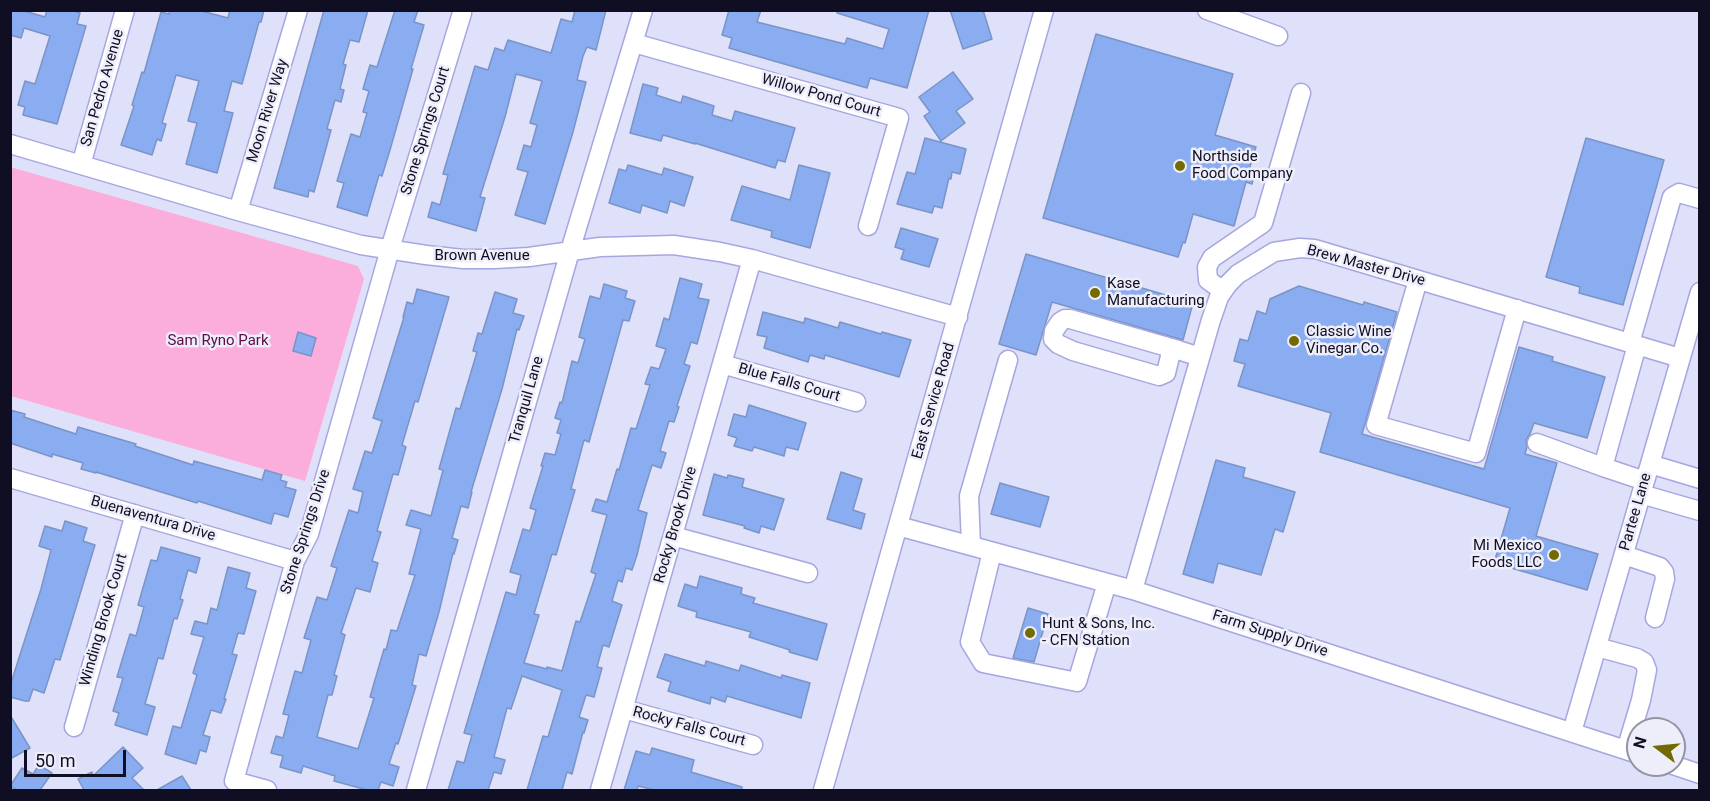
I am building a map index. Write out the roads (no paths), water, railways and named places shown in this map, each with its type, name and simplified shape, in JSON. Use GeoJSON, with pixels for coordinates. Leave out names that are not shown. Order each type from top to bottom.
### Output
{"type":"FeatureCollection","features":[{"type":"Feature","properties":{"kind":"street","name":"San Pedro Avenue"},"geometry":{"type":"LineString","coordinates":[[81,165],[125,10]]}},
{"type":"Feature","properties":{"kind":"street","name":"Moon River Way"},"geometry":{"type":"LineString","coordinates":[[238,211],[298,10]]}},
{"type":"Feature","properties":{"kind":"street","name":"Tranquil Lane"},"geometry":{"type":"LineString","coordinates":[[416,790],[570,251],[643,10]]}},
{"type":"Feature","properties":{"kind":"street","name":"East Service Road"},"geometry":{"type":"LineString","coordinates":[[823,790],[1044,10]]}},
{"type":"Feature","properties":{"kind":"street"},"geometry":{"type":"LineString","coordinates":[[1207,10],[1278,36]]}},
{"type":"Feature","properties":{"kind":"street","name":"Stone Springs Court"},"geometry":{"type":"LineString","coordinates":[[390,249],[462,13]]}},
{"type":"Feature","properties":{"kind":"street","name":"Willow Pond Court"},"geometry":{"type":"LineString","coordinates":[[634,43],[898,118],[868,226]]}},
{"type":"Feature","properties":{"kind":"street"},"geometry":{"type":"LineString","coordinates":[[1223,291],[1208,280],[1207,267],[1212,258],[1263,223],[1301,93]]}},
{"type":"Feature","properties":{"kind":"street","name":"Brown Avenue"},"geometry":{"type":"LineString","coordinates":[[10,144],[361,245],[463,259],[529,257],[600,247],[674,245],[752,259],[958,317]]}},
{"type":"Feature","properties":{"kind":"street"},"geometry":{"type":"LineString","coordinates":[[1604,467],[1633,344],[1672,197],[1679,193],[1700,199]]}},
{"type":"Feature","properties":{"kind":"street","name":"Brew Master Drive"},"geometry":{"type":"LineString","coordinates":[[1134,590],[1219,297],[1239,274],[1274,252],[1300,248],[1315,249],[1680,358]]}},
{"type":"Feature","properties":{"kind":"street","name":"Stone Springs Drive"},"geometry":{"type":"LineString","coordinates":[[267,790],[234,781],[294,561],[309,534],[390,249]]}},
{"type":"Feature","properties":{"kind":"street","name":"Rocky Brook Drive"},"geometry":{"type":"LineString","coordinates":[[600,790],[752,259]]}},
{"type":"Feature","properties":{"kind":"street"},"geometry":{"type":"LineString","coordinates":[[1418,280],[1377,425],[1476,453],[1517,309]]}},
{"type":"Feature","properties":{"kind":"street","name":"Partee Lane"},"geometry":{"type":"LineString","coordinates":[[1572,732],[1700,292]]}},
{"type":"Feature","properties":{"kind":"street"},"geometry":{"type":"LineString","coordinates":[[1172,348],[1166,373],[1159,375],[1073,351],[1053,339],[1059,322],[1070,319],[1172,348],[1200,357]]}},
{"type":"Feature","properties":{"kind":"street"},"geometry":{"type":"LineString","coordinates":[[971,545],[969,496],[1008,360]]}},
{"type":"Feature","properties":{"kind":"street","name":"Blue Falls Court"},"geometry":{"type":"LineString","coordinates":[[722,364],[856,402]]}},
{"type":"Feature","properties":{"kind":"street"},"geometry":{"type":"LineString","coordinates":[[1536,443],[1645,480],[1700,511]]}},
{"type":"Feature","properties":{"kind":"street","name":"Buenaventura Drive"},"geometry":{"type":"LineString","coordinates":[[10,478],[294,561]]}},
{"type":"Feature","properties":{"kind":"street"},"geometry":{"type":"LineString","coordinates":[[1645,480],[1700,479]]}},
{"type":"Feature","properties":{"kind":"street","name":"Winding Brook Court"},"geometry":{"type":"LineString","coordinates":[[74,727],[135,514]]}},
{"type":"Feature","properties":{"kind":"street","name":"Farm Supply Drive"},"geometry":{"type":"LineString","coordinates":[[898,526],[1134,590],[1626,750]]}},
{"type":"Feature","properties":{"kind":"street"},"geometry":{"type":"LineString","coordinates":[[673,536],[808,573]]}},
{"type":"Feature","properties":{"kind":"street"},"geometry":{"type":"LineString","coordinates":[[992,552],[970,642],[983,663],[1077,682],[1107,583]]}},
{"type":"Feature","properties":{"kind":"street"},"geometry":{"type":"LineString","coordinates":[[1623,555],[1660,567],[1664,572],[1665,579],[1655,618]]}},
{"type":"Feature","properties":{"kind":"street"},"geometry":{"type":"LineString","coordinates":[[1597,647],[1637,657],[1644,662],[1647,670],[1638,717]]}},
{"type":"Feature","properties":{"kind":"street","name":"Rocky Falls Court"},"geometry":{"type":"LineString","coordinates":[[624,709],[753,745]]}},
{"type":"Feature","properties":{"kind":"place","name":"Northside Food Company"},"geometry":{"type":"Point","coordinates":[1180,166]}},
{"type":"Feature","properties":{"kind":"place","name":"Kase Manufacturing"},"geometry":{"type":"Point","coordinates":[1095,293]}},
{"type":"Feature","properties":{"kind":"place","name":"Classic Wine Vinegar Co."},"geometry":{"type":"Point","coordinates":[1294,341]}},
{"type":"Feature","properties":{"kind":"place","name":"Mi Mexico Foods LLC"},"geometry":{"type":"Point","coordinates":[1554,555]}},
{"type":"Feature","properties":{"kind":"place","name":"Hunt & Sons, Inc. - CFN Station"},"geometry":{"type":"Point","coordinates":[1030,633]}},
{"type":"Feature","properties":{"kind":"park label","name":"Sam Ryno Park"},"geometry":{"type":"Point","coordinates":[218,341]}}]}
